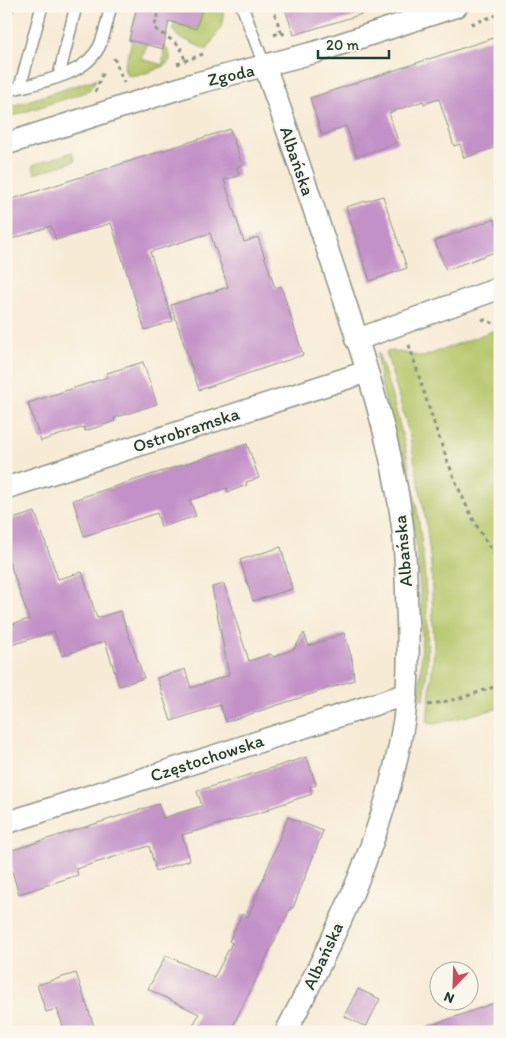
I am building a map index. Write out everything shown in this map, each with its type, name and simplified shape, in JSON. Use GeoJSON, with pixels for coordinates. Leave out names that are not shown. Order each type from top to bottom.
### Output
{"type":"FeatureCollection","features":[{"type":"Feature","properties":{"kind":"street","name":"Zgoda"},"geometry":{"type":"LineString","coordinates":[[6,144],[193,84],[265,67],[456,6]]}},
{"type":"Feature","properties":{"kind":"street","name":"Albańska"},"geometry":{"type":"LineString","coordinates":[[265,67],[356,340],[393,470],[402,524],[408,639],[407,694],[393,772],[363,868],[317,971],[286,1032]]}},
{"type":"Feature","properties":{"kind":"street"},"geometry":{"type":"LineString","coordinates":[[356,340],[500,288]]}},
{"type":"Feature","properties":{"kind":"street","name":"Ostrobramska"},"geometry":{"type":"LineString","coordinates":[[6,488],[366,372]]}},
{"type":"Feature","properties":{"kind":"street","name":"Częstochowska"},"geometry":{"type":"LineString","coordinates":[[6,823],[407,694]]}},
{"type":"Feature","properties":{"kind":"lane"},"geometry":{"type":"LineString","coordinates":[[6,12],[8,6]]}},
{"type":"Feature","properties":{"kind":"lane"},"geometry":{"type":"LineString","coordinates":[[20,87],[42,6]]}},
{"type":"Feature","properties":{"kind":"lane"},"geometry":{"type":"LineString","coordinates":[[59,75],[76,6]]}},
{"type":"Feature","properties":{"kind":"lane"},"geometry":{"type":"LineString","coordinates":[[6,91],[82,66],[94,55],[100,44],[111,6]]}},
{"type":"Feature","properties":{"kind":"lane"},"geometry":{"type":"LineString","coordinates":[[242,6],[265,67]]}},
{"type":"Feature","properties":{"kind":"path"},"geometry":{"type":"LineString","coordinates":[[160,6],[154,28],[180,46],[187,66]]}},
{"type":"Feature","properties":{"kind":"path"},"geometry":{"type":"LineString","coordinates":[[272,6],[281,32]]}},
{"type":"Feature","properties":{"kind":"path"},"geometry":{"type":"LineString","coordinates":[[96,92],[101,75],[107,68]]}},
{"type":"Feature","properties":{"kind":"path"},"geometry":{"type":"LineString","coordinates":[[482,319],[500,326]]}},
{"type":"Feature","properties":{"kind":"path"},"geometry":{"type":"LineString","coordinates":[[409,345],[432,417],[467,506],[482,534],[500,561]]}},
{"type":"Feature","properties":{"kind":"path"},"geometry":{"type":"LineString","coordinates":[[407,694],[427,706],[461,698],[500,685]]}},
{"type":"Feature","properties":{"kind":"green space"},"geometry":{"type":"Polygon","coordinates":[[[203,6],[224,8],[222,25],[207,50],[177,36],[173,28],[174,23],[196,29],[203,6]]]}},
{"type":"Feature","properties":{"kind":"green space"},"geometry":{"type":"Polygon","coordinates":[[[133,38],[150,38],[141,59],[163,65],[164,45],[170,55],[170,59],[164,66],[151,72],[127,75],[124,68],[133,38]]]}},
{"type":"Feature","properties":{"kind":"green space"},"geometry":{"type":"Polygon","coordinates":[[[96,79],[86,92],[6,118],[6,108],[96,79]]]}},
{"type":"Feature","properties":{"kind":"green space"},"geometry":{"type":"Polygon","coordinates":[[[72,152],[75,161],[35,174],[33,165],[72,152]]]}},
{"type":"Feature","properties":{"kind":"green space"},"geometry":{"type":"Polygon","coordinates":[[[500,299],[500,708],[434,724],[427,723],[434,649],[431,564],[426,522],[410,437],[386,352],[394,351],[423,357],[495,330],[499,314],[494,301],[500,299]]]}},
{"type":"Feature","properties":{"kind":"green space"},"geometry":{"type":"Polygon","coordinates":[[[378,352],[397,413],[416,502],[424,564],[428,635],[424,699],[418,698],[422,647],[415,533],[407,482],[380,377],[378,352]]]}},
{"type":"Feature","properties":{"kind":"building"},"geometry":{"type":"Polygon","coordinates":[[[137,6],[203,6],[196,29],[169,21],[163,49],[129,40],[137,6]]]}},
{"type":"Feature","properties":{"kind":"building"},"geometry":{"type":"Polygon","coordinates":[[[284,6],[374,6],[375,10],[294,35],[284,6]]]}},
{"type":"Feature","properties":{"kind":"building"},"geometry":{"type":"Polygon","coordinates":[[[493,38],[500,59],[500,146],[464,158],[460,144],[454,146],[439,99],[424,104],[423,101],[389,113],[398,142],[357,157],[346,126],[322,135],[310,98],[493,38]]]}},
{"type":"Feature","properties":{"kind":"building"},"geometry":{"type":"Polygon","coordinates":[[[230,129],[242,165],[237,167],[239,176],[224,180],[244,242],[258,237],[275,288],[281,286],[303,355],[199,390],[171,305],[228,287],[210,233],[150,252],[173,321],[145,330],[111,223],[56,240],[51,226],[6,241],[6,201],[230,129]]]}},
{"type":"Feature","properties":{"kind":"building"},"geometry":{"type":"Polygon","coordinates":[[[383,196],[407,268],[370,281],[346,207],[383,196]]]}},
{"type":"Feature","properties":{"kind":"building"},"geometry":{"type":"Polygon","coordinates":[[[494,219],[500,233],[500,250],[446,270],[435,241],[494,219]]]}},
{"type":"Feature","properties":{"kind":"building"},"geometry":{"type":"Polygon","coordinates":[[[143,362],[157,404],[114,418],[115,421],[101,426],[85,431],[84,427],[41,441],[28,403],[108,377],[107,373],[143,362]]]}},
{"type":"Feature","properties":{"kind":"building"},"geometry":{"type":"Polygon","coordinates":[[[247,444],[259,478],[246,482],[247,485],[228,492],[227,488],[190,500],[196,516],[161,527],[157,513],[84,536],[73,500],[247,444]]]}},
{"type":"Feature","properties":{"kind":"building"},"geometry":{"type":"Polygon","coordinates":[[[35,512],[58,579],[82,572],[97,618],[120,611],[144,678],[119,686],[105,641],[62,656],[54,631],[6,647],[6,626],[29,619],[6,552],[6,521],[35,512]]]}},
{"type":"Feature","properties":{"kind":"building"},"geometry":{"type":"Polygon","coordinates":[[[281,547],[292,589],[253,601],[240,560],[281,547]]]}},
{"type":"Feature","properties":{"kind":"building"},"geometry":{"type":"Polygon","coordinates":[[[224,584],[249,661],[270,654],[274,657],[294,649],[304,633],[309,646],[344,633],[352,659],[354,680],[226,722],[220,705],[171,721],[157,678],[185,669],[191,688],[229,675],[212,587],[224,584]]]}},
{"type":"Feature","properties":{"kind":"building"},"geometry":{"type":"Polygon","coordinates":[[[307,757],[316,785],[310,787],[312,794],[267,809],[269,810],[182,835],[190,860],[156,871],[149,846],[76,869],[78,875],[19,894],[6,852],[158,804],[163,818],[202,806],[197,791],[307,757]]]}},
{"type":"Feature","properties":{"kind":"building"},"geometry":{"type":"Polygon","coordinates":[[[288,817],[323,831],[293,908],[291,907],[230,1032],[190,1032],[199,1014],[148,989],[166,955],[214,978],[232,943],[229,941],[242,914],[248,917],[288,817]]]}},
{"type":"Feature","properties":{"kind":"building"},"geometry":{"type":"Polygon","coordinates":[[[76,973],[96,1032],[65,1032],[57,1009],[46,1012],[37,985],[76,973]]]}},
{"type":"Feature","properties":{"kind":"building"},"geometry":{"type":"Polygon","coordinates":[[[358,989],[380,999],[366,1027],[344,1016],[358,989]]]}},
{"type":"Feature","properties":{"kind":"building"},"geometry":{"type":"Polygon","coordinates":[[[500,1001],[500,1024],[479,1032],[421,1032],[421,1029],[500,1001]]]}}]}
